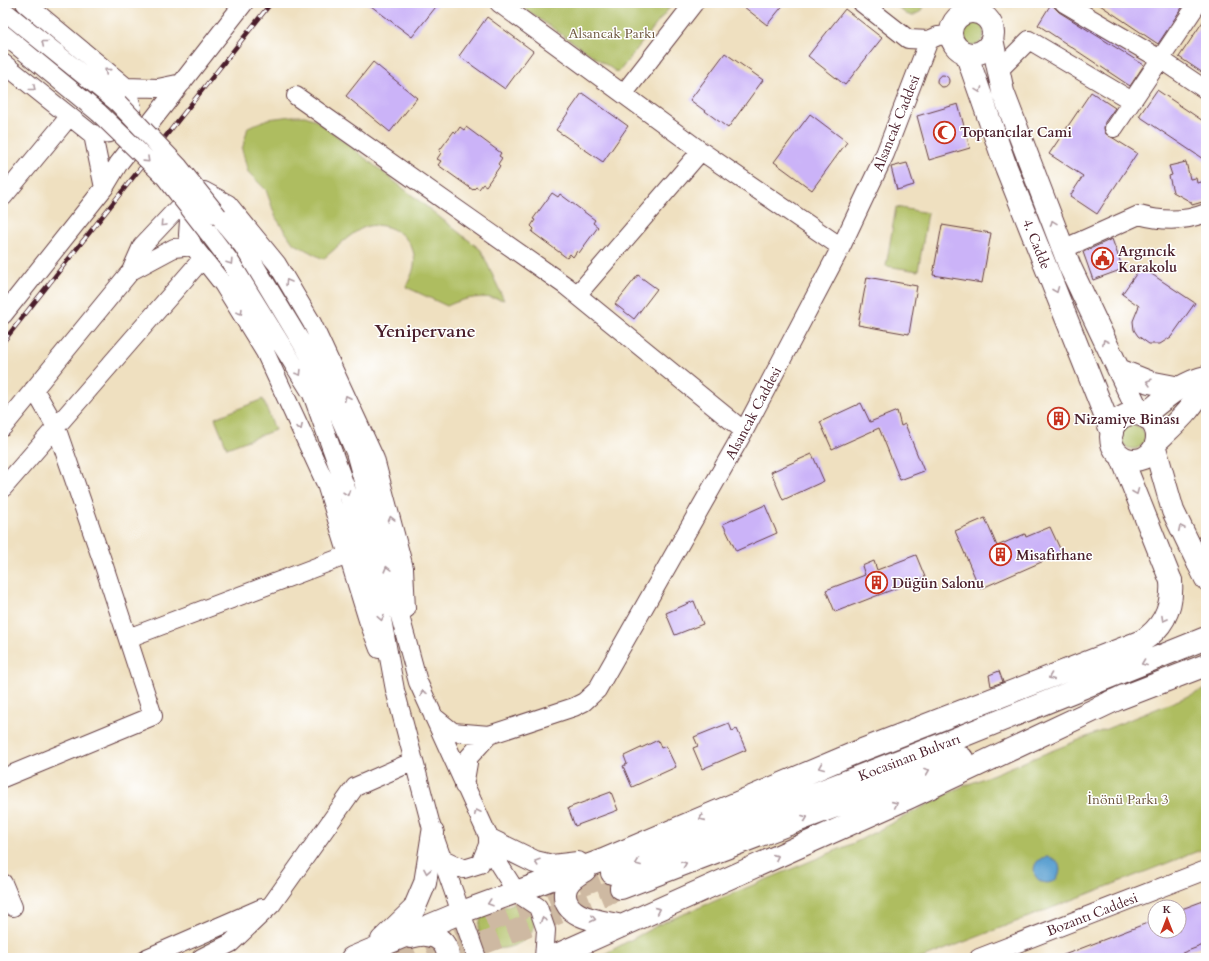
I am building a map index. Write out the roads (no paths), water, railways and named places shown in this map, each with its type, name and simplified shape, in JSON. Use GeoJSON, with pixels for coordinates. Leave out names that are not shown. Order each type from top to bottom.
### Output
{"type":"FeatureCollection","features":[{"type":"Feature","properties":{"kind":"main road"},"geometry":{"type":"LineString","coordinates":[[970,12],[978,13],[992,22],[988,46],[982,52],[974,54],[966,53],[958,49],[953,43],[956,19],[962,14],[970,12]]}},
{"type":"Feature","properties":{"kind":"main road","name":"4. Cadde"},"geometry":{"type":"LineString","coordinates":[[992,22],[998,71],[1003,92],[1063,249],[1087,306],[1141,416]]}},
{"type":"Feature","properties":{"kind":"main road","name":"4. Cadde"},"geometry":{"type":"LineString","coordinates":[[966,53],[1006,167],[1112,433]]}},
{"type":"Feature","properties":{"kind":"main road"},"geometry":{"type":"LineString","coordinates":[[1119,370],[1150,382],[1180,388]]}},
{"type":"Feature","properties":{"kind":"main road"},"geometry":{"type":"LineString","coordinates":[[1121,456],[1133,460],[1140,459],[1151,453],[1156,445],[1201,394],[1206,379],[1195,379],[1141,416]]}},
{"type":"Feature","properties":{"kind":"main road"},"geometry":{"type":"LineString","coordinates":[[361,955],[462,912],[517,893],[612,874],[857,752],[1142,641],[1156,630],[1167,615],[1172,599],[1171,581],[1121,456],[1113,444],[1112,433],[1117,422],[1122,418],[1127,416],[1141,416],[1148,419],[1156,429],[1156,445],[1173,511],[1203,565]]}},
{"type":"Feature","properties":{"kind":"main road","name":"Kocasinan Bulvarı"},"geometry":{"type":"LineString","coordinates":[[612,874],[1206,638]]}},
{"type":"Feature","properties":{"kind":"main road","name":"Kocasinan Bulvarı"},"geometry":{"type":"LineString","coordinates":[[612,874],[1124,696],[1206,665]]}},
{"type":"Feature","properties":{"kind":"main road"},"geometry":{"type":"LineString","coordinates":[[857,752],[1103,678]]}},
{"type":"Feature","properties":{"kind":"main road"},"geometry":{"type":"LineString","coordinates":[[550,958],[908,798],[1124,696]]}},
{"type":"Feature","properties":{"kind":"main road"},"geometry":{"type":"LineString","coordinates":[[361,955],[397,927],[414,909],[425,883],[433,833]]}},
{"type":"Feature","properties":{"kind":"main road"},"geometry":{"type":"LineString","coordinates":[[490,840],[535,862],[552,866],[612,874]]}},
{"type":"Feature","properties":{"kind":"main road"},"geometry":{"type":"LineString","coordinates":[[612,874],[571,879],[566,889],[566,901],[572,911],[577,915],[622,926]]}},
{"type":"Feature","properties":{"kind":"main road"},"geometry":{"type":"LineString","coordinates":[[586,958],[596,946],[622,926]]}},
{"type":"Feature","properties":{"kind":"main road"},"geometry":{"type":"LineString","coordinates":[[361,955],[421,934],[427,934],[443,943],[446,948],[448,958]]}},
{"type":"Feature","properties":{"kind":"street"},"geometry":{"type":"LineString","coordinates":[[25,3],[126,87],[132,107],[126,124],[110,133],[93,135]]}},
{"type":"Feature","properties":{"kind":"street"},"geometry":{"type":"LineString","coordinates":[[3,314],[104,188],[119,162],[244,3]]}},
{"type":"Feature","properties":{"kind":"street"},"geometry":{"type":"LineString","coordinates":[[499,3],[624,93],[701,151],[841,247]]}},
{"type":"Feature","properties":{"kind":"street"},"geometry":{"type":"LineString","coordinates":[[624,93],[694,3]]}},
{"type":"Feature","properties":{"kind":"street"},"geometry":{"type":"LineString","coordinates":[[862,3],[908,40],[929,40],[938,36],[956,19]]}},
{"type":"Feature","properties":{"kind":"street"},"geometry":{"type":"LineString","coordinates":[[1064,3],[1160,60],[1206,90]]}},
{"type":"Feature","properties":{"kind":"street"},"geometry":{"type":"LineString","coordinates":[[1114,128],[1198,3]]}},
{"type":"Feature","properties":{"kind":"street"},"geometry":{"type":"LineString","coordinates":[[3,10],[118,102],[179,167],[223,210]]}},
{"type":"Feature","properties":{"kind":"street"},"geometry":{"type":"LineString","coordinates":[[3,34],[99,113],[165,177],[229,260],[312,394],[355,520],[378,603],[395,690],[433,833],[477,958]]}},
{"type":"Feature","properties":{"kind":"street","name":"Alsancak Caddesi"},"geometry":{"type":"LineString","coordinates":[[433,716],[453,732],[489,735],[574,707],[584,702],[597,690],[683,542],[744,431],[841,247],[885,154],[929,40]]}},
{"type":"Feature","properties":{"kind":"street"},"geometry":{"type":"LineString","coordinates":[[998,71],[1029,40],[1132,101]]}},
{"type":"Feature","properties":{"kind":"street"},"geometry":{"type":"LineString","coordinates":[[3,63],[93,135],[104,188]]}},
{"type":"Feature","properties":{"kind":"street"},"geometry":{"type":"LineString","coordinates":[[126,87],[158,88],[182,82]]}},
{"type":"Feature","properties":{"kind":"street"},"geometry":{"type":"LineString","coordinates":[[296,96],[577,294],[744,431]]}},
{"type":"Feature","properties":{"kind":"street"},"geometry":{"type":"LineString","coordinates":[[3,197],[69,117]]}},
{"type":"Feature","properties":{"kind":"street"},"geometry":{"type":"LineString","coordinates":[[577,294],[701,151]]}},
{"type":"Feature","properties":{"kind":"street"},"geometry":{"type":"LineString","coordinates":[[3,427],[131,271],[142,246],[189,196],[204,191],[213,194],[242,246],[320,373],[356,452],[418,682],[464,786],[490,840],[498,863],[517,893],[538,907],[546,930],[544,958]]}},
{"type":"Feature","properties":{"kind":"street"},"geometry":{"type":"LineString","coordinates":[[223,210],[213,203],[203,207],[189,220],[188,235],[198,252],[223,284],[265,352],[326,484],[368,620],[395,690]]}},
{"type":"Feature","properties":{"kind":"street"},"geometry":{"type":"LineString","coordinates":[[1063,249],[1139,215],[1151,218],[1176,220],[1206,213]]}},
{"type":"Feature","properties":{"kind":"street"},"geometry":{"type":"LineString","coordinates":[[131,271],[174,248],[198,252]]}},
{"type":"Feature","properties":{"kind":"street"},"geometry":{"type":"LineString","coordinates":[[3,488],[56,427],[198,252]]}},
{"type":"Feature","properties":{"kind":"street"},"geometry":{"type":"LineString","coordinates":[[3,778],[153,716],[56,427],[34,389]]}},
{"type":"Feature","properties":{"kind":"street"},"geometry":{"type":"LineString","coordinates":[[128,638],[348,555]]}},
{"type":"Feature","properties":{"kind":"street","name":"Alsancak Caddesi"},"geometry":{"type":"LineString","coordinates":[[464,786],[469,757],[489,735]]}},
{"type":"Feature","properties":{"kind":"street"},"geometry":{"type":"LineString","coordinates":[[201,958],[231,943],[272,904],[355,787],[414,761]]}},
{"type":"Feature","properties":{"kind":"street"},"geometry":{"type":"LineString","coordinates":[[443,859],[464,869],[480,864],[490,840]]}},
{"type":"Feature","properties":{"kind":"street","name":"Bozantı Caddesi"},"geometry":{"type":"LineString","coordinates":[[979,958],[1206,870]]}},
{"type":"Feature","properties":{"kind":"street"},"geometry":{"type":"LineString","coordinates":[[3,882],[13,907]]}},
{"type":"Feature","properties":{"kind":"street"},"geometry":{"type":"LineString","coordinates":[[147,958],[272,904]]}},
{"type":"Feature","properties":{"kind":"water"},"geometry":{"type":"Polygon","coordinates":[[[1047,857],[1056,861],[1060,870],[1056,879],[1047,883],[1038,879],[1034,870],[1038,861],[1047,857]]]}},
{"type":"Feature","properties":{"kind":"tunnel"},"geometry":{"type":"LineString","coordinates":[[394,958],[612,873]]}},
{"type":"Feature","properties":{"kind":"tunnel"},"geometry":{"type":"LineString","coordinates":[[447,958],[621,888]]}},
{"type":"Feature","properties":{"kind":"railway"},"geometry":{"type":"LineString","coordinates":[[3,342],[271,3]]}},
{"type":"Feature","properties":{"kind":"place","name":"Toptancılar Cami"},"geometry":{"type":"Point","coordinates":[944,132]}},
{"type":"Feature","properties":{"kind":"place","name":"Argıncık Karakolu"},"geometry":{"type":"Point","coordinates":[1102,259]}},
{"type":"Feature","properties":{"kind":"place","name":"Nizamiye Binası"},"geometry":{"type":"Point","coordinates":[1059,419]}},
{"type":"Feature","properties":{"kind":"place","name":"Misafirhane"},"geometry":{"type":"Point","coordinates":[1000,555]}},
{"type":"Feature","properties":{"kind":"place","name":"Düğün Salonu"},"geometry":{"type":"Point","coordinates":[876,583]}},
{"type":"Feature","properties":{"kind":"district","name":"Yenipervane"},"geometry":{"type":"Point","coordinates":[425,331]}},
{"type":"Feature","properties":{"kind":"park label","name":"Alsancak Parkı"},"geometry":{"type":"Point","coordinates":[612,33]}},
{"type":"Feature","properties":{"kind":"park label","name":"İnönü Parkı 3"},"geometry":{"type":"Point","coordinates":[1128,799]}}]}
